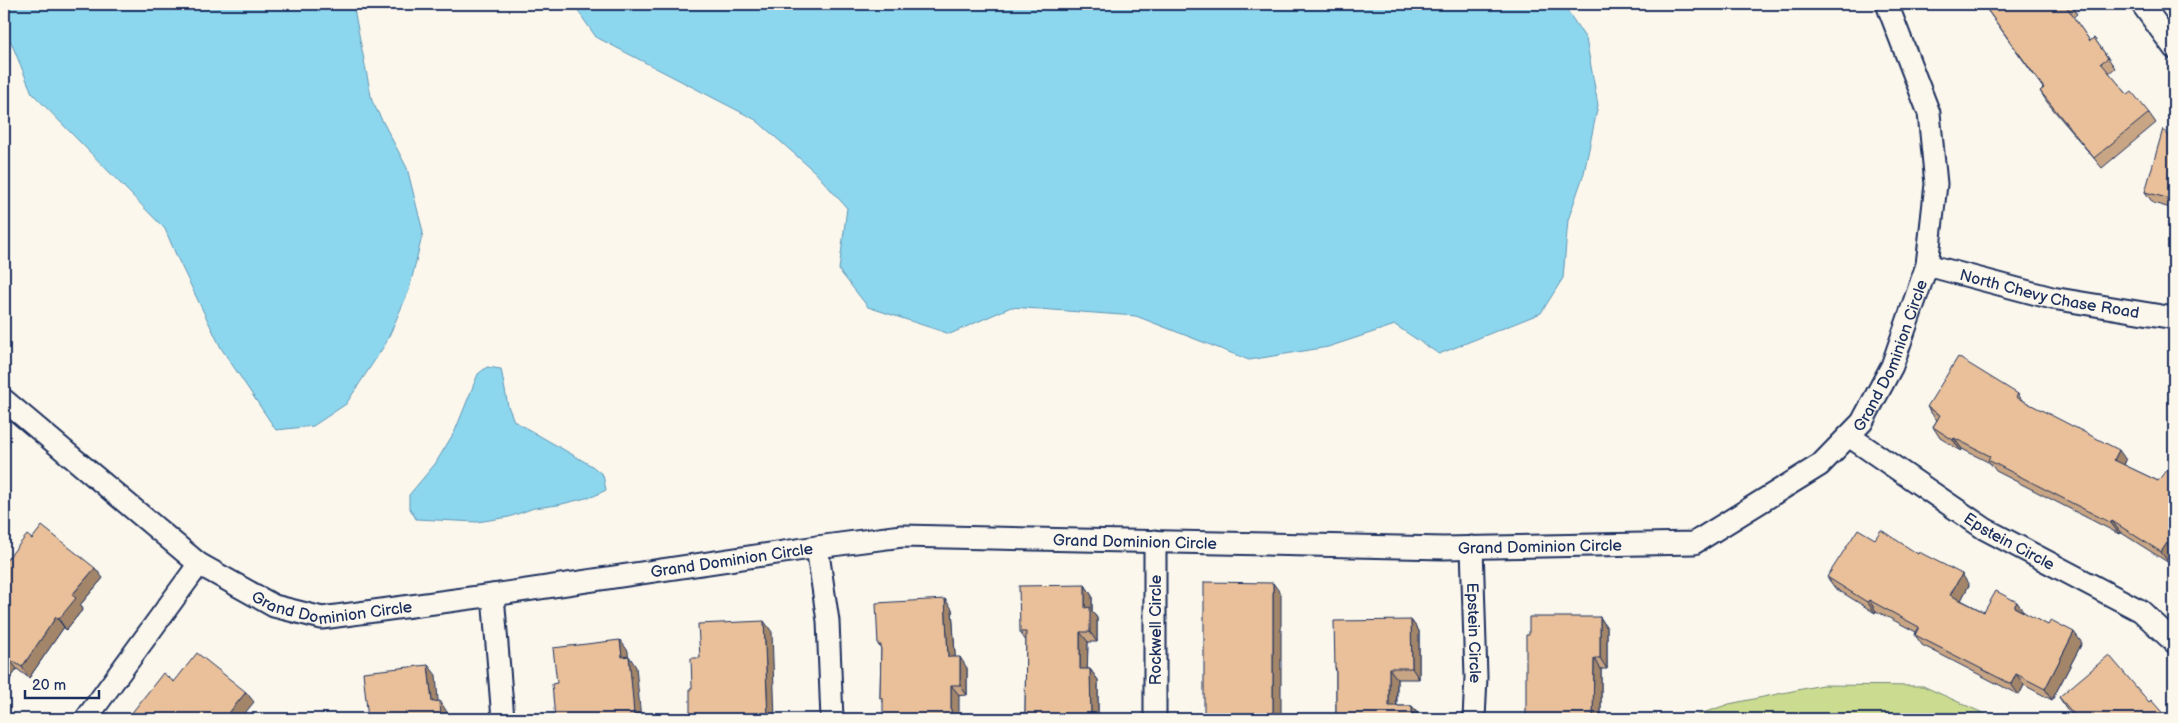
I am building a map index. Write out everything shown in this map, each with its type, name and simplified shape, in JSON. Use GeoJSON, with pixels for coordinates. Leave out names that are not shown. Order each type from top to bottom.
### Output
{"type":"FeatureCollection","features":[{"type":"Feature","properties":{"kind":"street","name":"Grand Dominion Circle"},"geometry":{"type":"LineString","coordinates":[[4,400],[199,564],[274,606],[322,618],[902,536],[1472,548],[1694,543],[1820,465],[1862,422],[1892,366],[1927,265],[1936,184],[1929,113],[1887,4]]}},
{"type":"Feature","properties":{"kind":"street"},"geometry":{"type":"LineString","coordinates":[[2142,4],[2174,48]]}},
{"type":"Feature","properties":{"kind":"street","name":"North Chevy Chase Road"},"geometry":{"type":"LineString","coordinates":[[1927,265],[2052,298],[2174,318]]}},
{"type":"Feature","properties":{"kind":"street","name":"Epstein Circle"},"geometry":{"type":"LineString","coordinates":[[1849,436],[1985,529],[2141,611],[2174,642]]}},
{"type":"Feature","properties":{"kind":"street","name":"Rockwell Circle"},"geometry":{"type":"LineString","coordinates":[[1155,541],[1155,719]]}},
{"type":"Feature","properties":{"kind":"street"},"geometry":{"type":"LineString","coordinates":[[817,547],[828,621],[832,719]]}},
{"type":"Feature","properties":{"kind":"street","name":"Epstein Circle"},"geometry":{"type":"LineString","coordinates":[[1472,548],[1476,677],[1474,719]]}},
{"type":"Feature","properties":{"kind":"street"},"geometry":{"type":"LineString","coordinates":[[86,719],[199,564]]}},
{"type":"Feature","properties":{"kind":"street"},"geometry":{"type":"LineString","coordinates":[[493,595],[503,719]]}},
{"type":"Feature","properties":{"kind":"green space"},"geometry":{"type":"Polygon","coordinates":[[[1822,685],[1923,686],[1996,719],[1686,719],[1729,704],[1822,685]]]}},
{"type":"Feature","properties":{"kind":"water"},"geometry":{"type":"Polygon","coordinates":[[[4,4],[353,4],[372,101],[407,168],[423,232],[409,290],[386,343],[346,404],[313,426],[276,430],[221,348],[165,229],[32,93],[4,25],[4,4]]]}},
{"type":"Feature","properties":{"kind":"water"},"geometry":{"type":"Polygon","coordinates":[[[573,4],[1563,4],[1586,39],[1598,105],[1584,173],[1568,220],[1563,278],[1541,313],[1439,354],[1395,325],[1328,347],[1249,360],[1136,316],[1011,307],[950,334],[868,307],[839,270],[847,208],[815,172],[756,120],[596,37],[573,4]]]}},
{"type":"Feature","properties":{"kind":"water"},"geometry":{"type":"Polygon","coordinates":[[[487,367],[501,369],[508,406],[514,421],[592,466],[603,475],[606,490],[594,496],[558,505],[534,508],[509,517],[477,522],[416,519],[409,507],[409,495],[435,464],[455,431],[478,374],[487,367]]]}},
{"type":"Feature","properties":{"kind":"building"},"geometry":{"type":"Polygon","coordinates":[[[1983,4],[2069,4],[2066,6],[2090,41],[2094,38],[2108,58],[2101,63],[2128,95],[2132,92],[2149,113],[2094,158],[2040,91],[2044,88],[1983,4]]]}},
{"type":"Feature","properties":{"kind":"building"},"geometry":{"type":"Polygon","coordinates":[[[2163,129],[2174,142],[2174,200],[2145,192],[2163,129]]]}},
{"type":"Feature","properties":{"kind":"building"},"geometry":{"type":"Polygon","coordinates":[[[1958,357],[2018,394],[2016,397],[2119,450],[2114,460],[2158,481],[2167,469],[2174,474],[2174,550],[2167,543],[2161,552],[2112,521],[2111,523],[1988,460],[1990,456],[1954,438],[1953,440],[1933,427],[1940,415],[1927,407],[1958,357]]]}},
{"type":"Feature","properties":{"kind":"building"},"geometry":{"type":"Polygon","coordinates":[[[42,526],[95,568],[72,595],[76,598],[59,619],[56,617],[22,667],[9,659],[4,666],[4,563],[27,535],[32,539],[42,526]]]}},
{"type":"Feature","properties":{"kind":"building"},"geometry":{"type":"Polygon","coordinates":[[[1858,529],[1875,539],[1881,530],[1918,554],[1919,552],[1962,574],[1950,595],[1984,612],[1996,591],[2017,602],[2014,607],[2048,625],[2051,620],[2074,632],[2045,689],[2016,674],[2011,684],[1915,635],[1919,627],[1869,600],[1867,602],[1827,577],[1858,529]]]}},
{"type":"Feature","properties":{"kind":"building"},"geometry":{"type":"Polygon","coordinates":[[[1204,582],[1273,583],[1273,719],[1204,719],[1204,582]]]}},
{"type":"Feature","properties":{"kind":"building"},"geometry":{"type":"Polygon","coordinates":[[[1085,585],[1085,608],[1090,607],[1090,632],[1080,632],[1080,669],[1090,669],[1091,719],[1016,719],[1016,713],[1025,713],[1026,632],[1020,632],[1019,586],[1085,585]]]}},
{"type":"Feature","properties":{"kind":"building"},"geometry":{"type":"Polygon","coordinates":[[[945,599],[948,657],[960,657],[960,685],[951,685],[951,719],[883,719],[883,698],[880,698],[881,645],[878,645],[876,603],[945,599]]]}},
{"type":"Feature","properties":{"kind":"building"},"geometry":{"type":"Polygon","coordinates":[[[1529,617],[1600,617],[1600,658],[1594,658],[1593,719],[1526,719],[1526,635],[1529,635],[1529,617]]]}},
{"type":"Feature","properties":{"kind":"building"},"geometry":{"type":"Polygon","coordinates":[[[1411,620],[1412,668],[1389,668],[1389,706],[1412,706],[1412,719],[1336,719],[1334,621],[1411,620]]]}},
{"type":"Feature","properties":{"kind":"building"},"geometry":{"type":"Polygon","coordinates":[[[764,621],[768,719],[690,719],[691,658],[700,658],[698,624],[764,621]]]}},
{"type":"Feature","properties":{"kind":"building"},"geometry":{"type":"Polygon","coordinates":[[[620,640],[622,657],[629,656],[634,719],[555,719],[552,684],[557,683],[553,648],[620,640]]]}},
{"type":"Feature","properties":{"kind":"building"},"geometry":{"type":"Polygon","coordinates":[[[197,653],[246,692],[224,719],[127,719],[163,673],[174,682],[197,653]]]}},
{"type":"Feature","properties":{"kind":"building"},"geometry":{"type":"Polygon","coordinates":[[[2109,655],[2149,702],[2151,700],[2168,719],[2078,719],[2059,697],[2109,655]]]}},
{"type":"Feature","properties":{"kind":"building"},"geometry":{"type":"Polygon","coordinates":[[[428,665],[432,702],[440,701],[441,719],[368,719],[363,672],[428,665]]]}}]}
